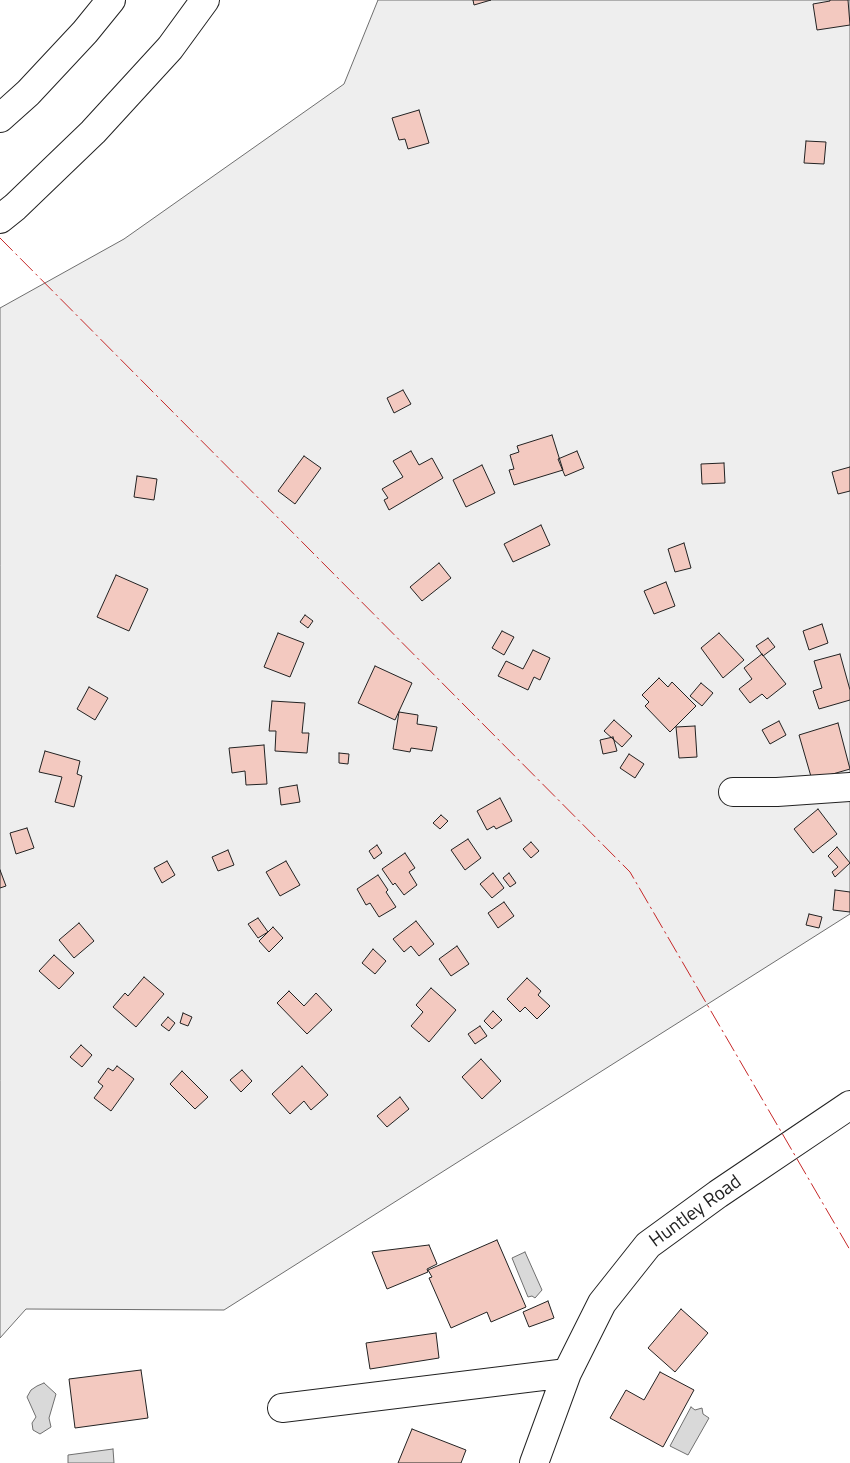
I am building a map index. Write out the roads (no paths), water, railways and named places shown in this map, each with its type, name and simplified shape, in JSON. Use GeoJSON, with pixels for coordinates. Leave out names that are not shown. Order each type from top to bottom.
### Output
{"type":"FeatureCollection","features":[{"type":"Feature","properties":{"kind":"main road"},"geometry":{"type":"LineString","coordinates":[[0,118],[28,93],[85,32],[111,0]]}},
{"type":"Feature","properties":{"kind":"main road"},"geometry":{"type":"LineString","coordinates":[[0,219],[93,132],[170,48],[206,0]]}},
{"type":"Feature","properties":{"kind":"main road"},"geometry":{"type":"LineString","coordinates":[[733,792],[777,792],[850,787]]}},
{"type":"Feature","properties":{"kind":"main road","name":"Huntley Road"},"geometry":{"type":"LineString","coordinates":[[534,1463],[566,1373],[602,1304],[648,1245],[718,1194],[850,1105]]}},
{"type":"Feature","properties":{"kind":"main road"},"geometry":{"type":"LineString","coordinates":[[282,1408],[566,1373]]}}]}
